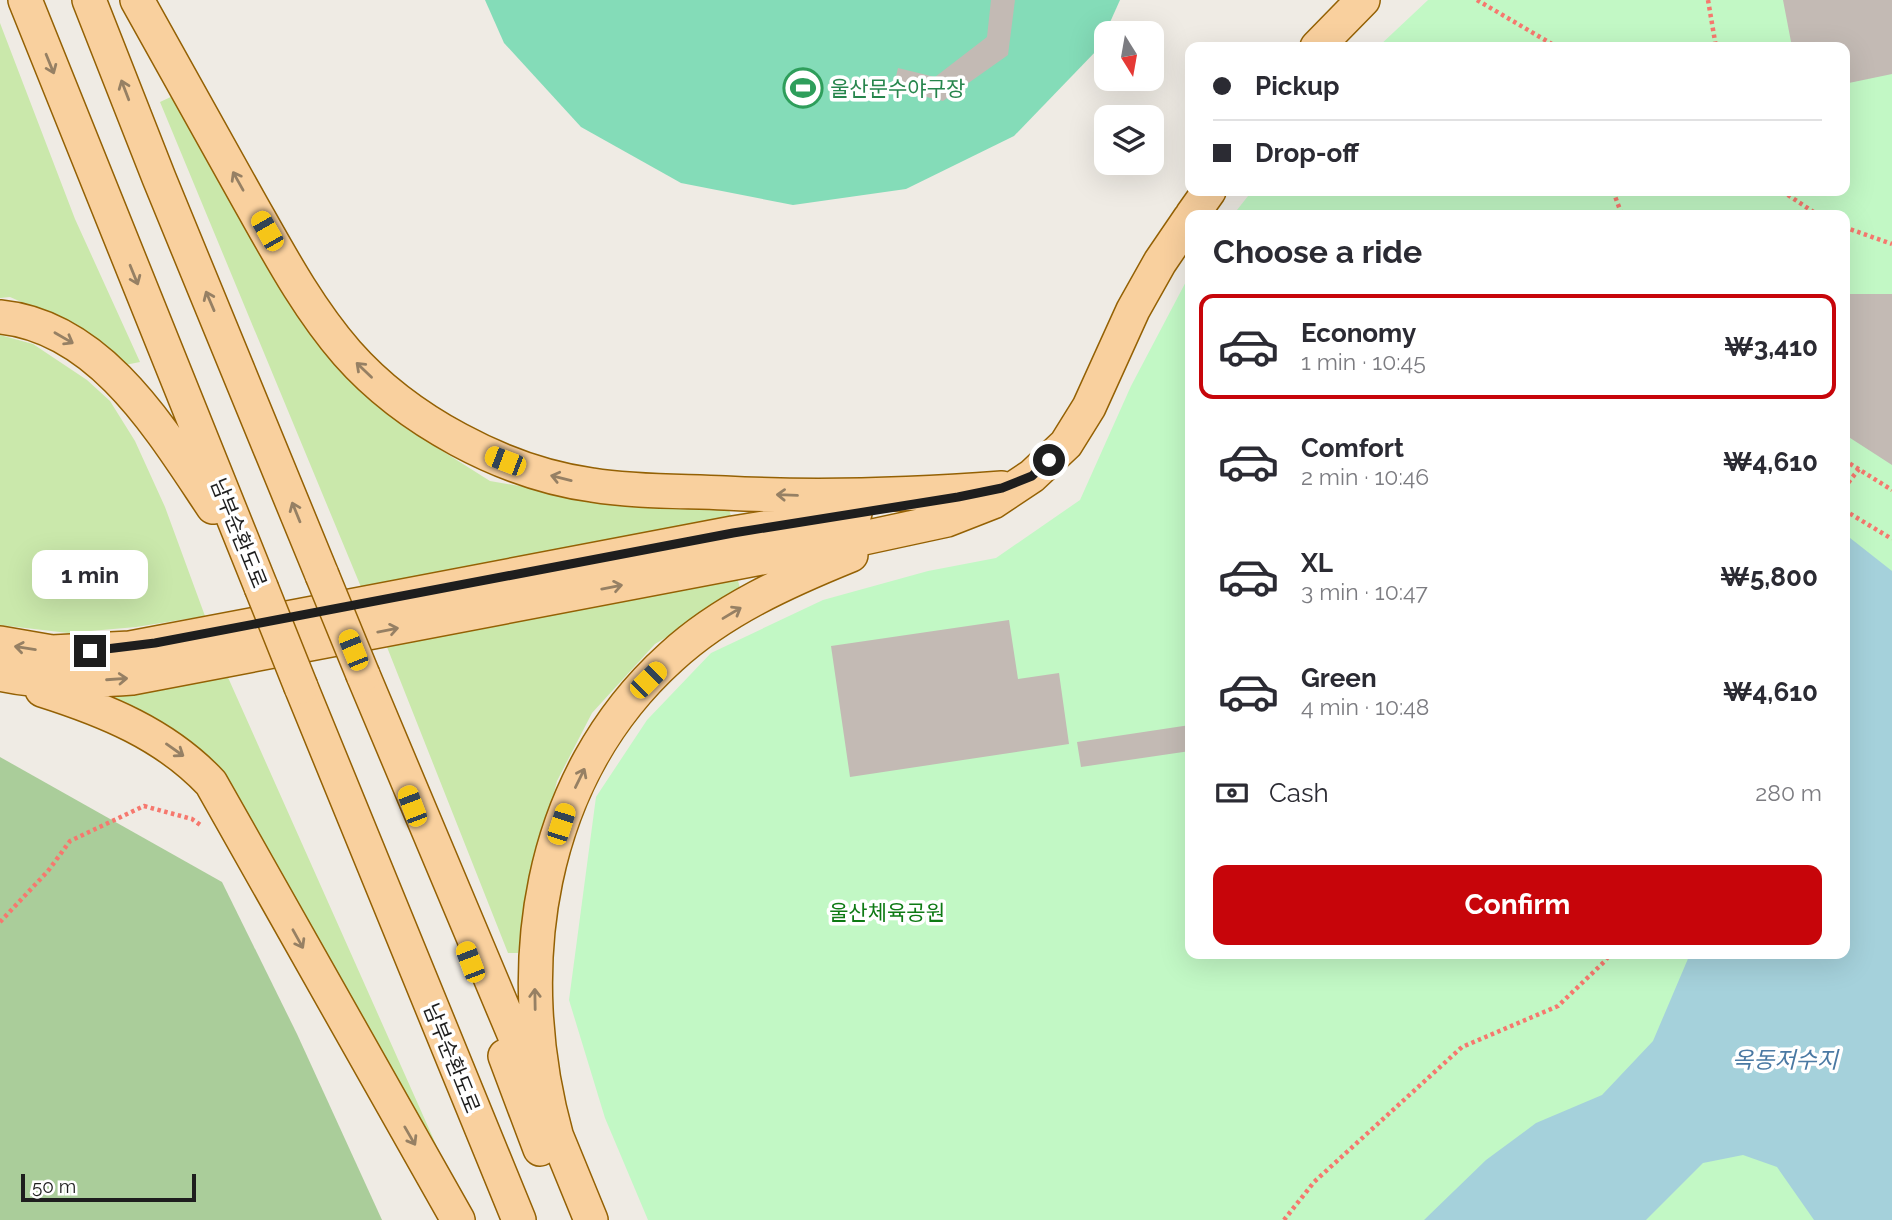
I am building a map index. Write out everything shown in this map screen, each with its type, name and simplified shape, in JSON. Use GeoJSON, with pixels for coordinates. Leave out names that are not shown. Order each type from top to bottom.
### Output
{"type":"FeatureCollection","features":[{"type":"Feature","properties":{"kind":"main road","name":"남부순환도로"},"geometry":{"type":"LineString","coordinates":[[25,0],[519,1220]]}},
{"type":"Feature","properties":{"kind":"main road"},"geometry":{"type":"LineString","coordinates":[[89,0],[363,676],[591,1220]]}},
{"type":"Feature","properties":{"kind":"main road"},"geometry":{"type":"LineString","coordinates":[[137,0],[287,268],[347,353],[387,391],[479,451],[531,471],[591,485],[652,490],[832,497],[1017,482]]}},
{"type":"Feature","properties":{"kind":"main road"},"geometry":{"type":"LineString","coordinates":[[1322,42],[1363,0]]}},
{"type":"Feature","properties":{"kind":"main road"},"geometry":{"type":"LineString","coordinates":[[557,1138],[545,1091],[537,1037],[536,967],[539,924],[545,882],[567,806],[580,774],[599,741],[620,711],[671,656],[732,612],[813,571],[993,502],[1066,444],[1089,407],[1133,310],[1160,262],[1185,226]]}},
{"type":"Feature","properties":{"kind":"main road"},"geometry":{"type":"LineString","coordinates":[[0,317],[30,323],[77,345],[125,388],[180,458],[261,587]]}},
{"type":"Feature","properties":{"kind":"main road"},"geometry":{"type":"LineString","coordinates":[[0,643],[52,652],[130,648],[733,533],[958,497],[1017,482]]}},
{"type":"Feature","properties":{"kind":"main road"},"geometry":{"type":"LineString","coordinates":[[0,675],[57,682],[146,676],[947,520]]}},
{"type":"Feature","properties":{"kind":"main road"},"geometry":{"type":"LineString","coordinates":[[0,675],[125,721],[177,751],[211,783],[458,1220]]}},
{"type":"Feature","properties":{"kind":"main road"},"geometry":{"type":"LineString","coordinates":[[363,676],[568,1220]]}},
{"type":"Feature","properties":{"kind":"main road"},"geometry":{"type":"LineString","coordinates":[[301,687],[497,1220]]}},
{"type":"Feature","properties":{"kind":"path"},"geometry":{"type":"LineString","coordinates":[[1477,0],[1548,42]]}},
{"type":"Feature","properties":{"kind":"path"},"geometry":{"type":"LineString","coordinates":[[1708,0],[1715,42]]}},
{"type":"Feature","properties":{"kind":"path"},"geometry":{"type":"LineString","coordinates":[[1790,196],[1810,210]]}},
{"type":"Feature","properties":{"kind":"path"},"geometry":{"type":"LineString","coordinates":[[1850,229],[1892,244]]}},
{"type":"Feature","properties":{"kind":"path"},"geometry":{"type":"LineString","coordinates":[[1850,463],[1892,490]]}},
{"type":"Feature","properties":{"kind":"path"},"geometry":{"type":"LineString","coordinates":[[1850,479],[1858,468]]}},
{"type":"Feature","properties":{"kind":"path"},"geometry":{"type":"LineString","coordinates":[[1850,514],[1892,539]]}},
{"type":"Feature","properties":{"kind":"path"},"geometry":{"type":"LineString","coordinates":[[0,922],[48,871],[71,841],[144,806],[191,819],[212,831]]}},
{"type":"Feature","properties":{"kind":"path"},"geometry":{"type":"LineString","coordinates":[[1284,1220],[1314,1182],[1462,1047],[1558,1006],[1606,959]]}},
{"type":"Feature","properties":{"kind":"green space","name":"울산문수야구장"},"geometry":{"type":"Polygon","coordinates":[[[485,0],[1120,0],[1111,21],[1094,21],[1094,53],[1014,136],[906,189],[793,205],[681,183],[581,127],[504,43],[485,0]]]}},
{"type":"Feature","properties":{"kind":"green space","name":"울산체육공원"},"geometry":{"type":"Polygon","coordinates":[[[1428,0],[1892,0],[1892,1220],[648,1220],[605,1118],[569,1000],[596,797],[647,720],[711,653],[823,600],[928,571],[996,558],[1080,500],[1131,386],[1185,283],[1185,959],[1850,959],[1850,210],[1237,210],[1248,196],[1850,196],[1850,42],[1383,42],[1428,0]]]}},
{"type":"Feature","properties":{"kind":"green space"},"geometry":{"type":"Polygon","coordinates":[[[0,23],[75,219],[140,362],[125,365],[87,331],[10,297],[0,298],[0,23]]]}},
{"type":"Feature","properties":{"kind":"green space"},"geometry":{"type":"Polygon","coordinates":[[[175,95],[325,343],[401,425],[490,481],[617,503],[728,506],[731,516],[361,587],[160,102],[175,95]]]}},
{"type":"Feature","properties":{"kind":"green space"},"geometry":{"type":"Polygon","coordinates":[[[0,335],[33,344],[87,380],[110,401],[135,441],[165,507],[205,616],[136,627],[68,633],[0,625],[0,335]]]}},
{"type":"Feature","properties":{"kind":"green space"},"geometry":{"type":"Polygon","coordinates":[[[737,577],[741,592],[655,644],[592,713],[557,781],[526,906],[518,953],[508,953],[385,642],[737,577]]]}},
{"type":"Feature","properties":{"kind":"green space"},"geometry":{"type":"Polygon","coordinates":[[[226,673],[438,1149],[431,1152],[166,726],[105,692],[226,673]]]}},
{"type":"Feature","properties":{"kind":"green space"},"geometry":{"type":"Polygon","coordinates":[[[0,757],[222,882],[297,1034],[382,1220],[0,1220],[0,757]]]}},
{"type":"Feature","properties":{"kind":"water","name":"옥동저수지"},"geometry":{"type":"Polygon","coordinates":[[[1850,538],[1892,571],[1892,1220],[1814,1220],[1777,1167],[1743,1155],[1703,1163],[1646,1220],[1424,1220],[1486,1160],[1536,1123],[1602,1095],[1653,1041],[1688,959],[1850,959],[1850,538]]]}},
{"type":"Feature","properties":{"kind":"building"},"geometry":{"type":"Polygon","coordinates":[[[991,0],[1015,0],[1008,55],[943,101],[893,89],[898,68],[935,77],[987,37],[991,0]]]}},
{"type":"Feature","properties":{"kind":"building"},"geometry":{"type":"Polygon","coordinates":[[[1783,0],[1892,0],[1892,74],[1850,83],[1850,42],[1791,42],[1783,0]]]}},
{"type":"Feature","properties":{"kind":"building"},"geometry":{"type":"Polygon","coordinates":[[[1850,294],[1892,294],[1892,465],[1850,438],[1850,294]]]}},
{"type":"Feature","properties":{"kind":"building"},"geometry":{"type":"Polygon","coordinates":[[[1009,620],[1018,679],[1059,673],[1069,744],[850,777],[831,646],[1009,620]]]}},
{"type":"Feature","properties":{"kind":"building"},"geometry":{"type":"Polygon","coordinates":[[[1185,726],[1185,752],[1081,767],[1077,742],[1185,726]]]}},
{"type":"Feature","properties":{"kind":"place","name":"울산문수야구장"},"geometry":{"type":"Point","coordinates":[803,88]}},
{"type":"Feature","properties":{"kind":"route"},"geometry":{"type":"LineString","coordinates":[[90,651],[130,648],[733,533],[958,497],[1002,488],[1032,476],[1049,460]]}}]}
